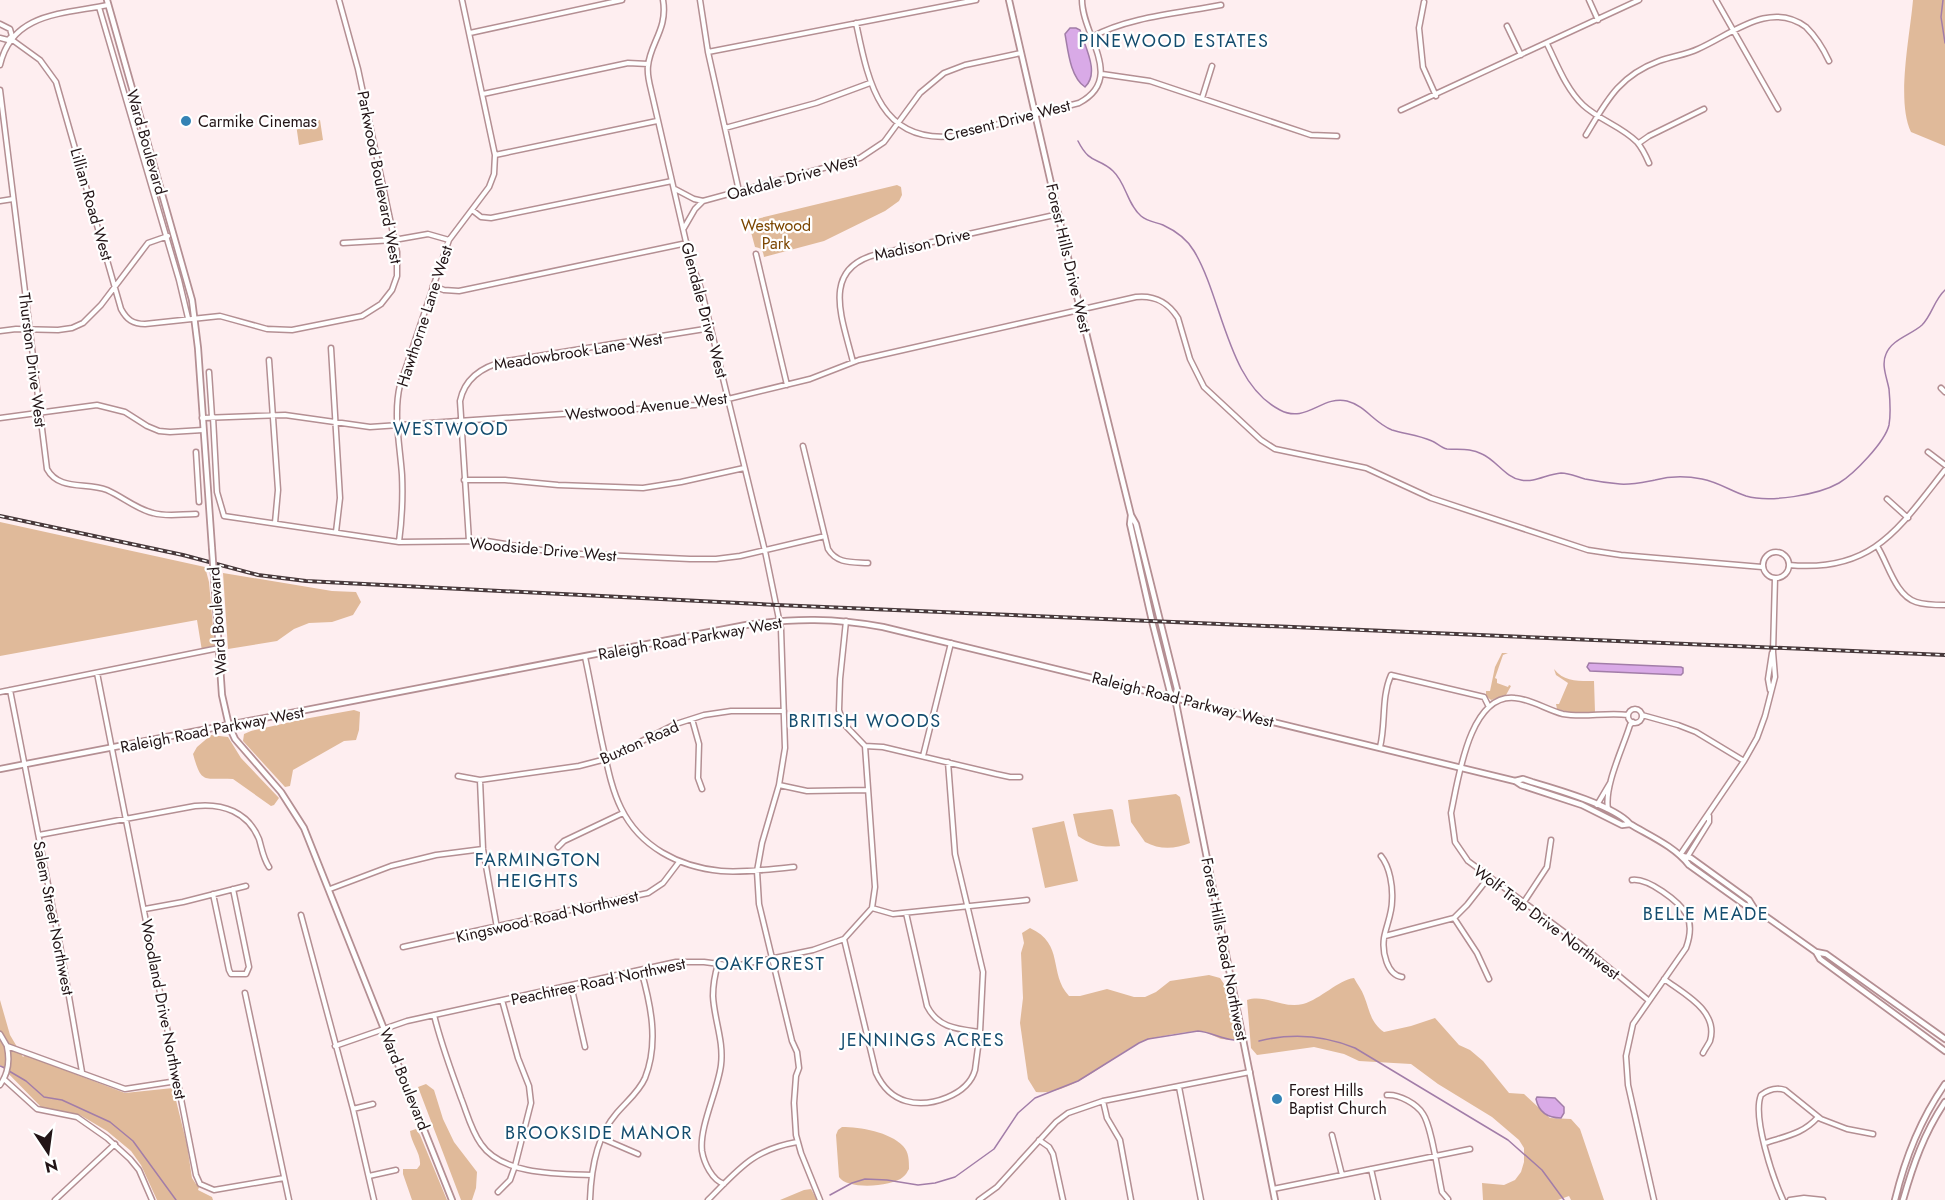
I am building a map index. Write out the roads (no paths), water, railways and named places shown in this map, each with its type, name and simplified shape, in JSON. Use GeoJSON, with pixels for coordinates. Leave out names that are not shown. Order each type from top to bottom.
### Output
{"type":"FeatureCollection","features":[{"type":"Feature","properties":{"kind":"main road","name":"Forest Hills Drive West"},"geometry":{"type":"LineString","coordinates":[[1009,0],[1080,310],[1131,515],[1136,524],[1165,638],[1177,689],[1175,698]]}},
{"type":"Feature","properties":{"kind":"main road","name":"Ward Boulevard"},"geometry":{"type":"LineString","coordinates":[[107,3],[174,234],[195,317],[222,695],[229,726],[235,739],[264,771],[296,814],[310,842],[452,1200]]}},
{"type":"Feature","properties":{"kind":"main road","name":"Forest Hills Drive West"},"geometry":{"type":"LineString","coordinates":[[1131,515],[1130,524],[1152,621],[1170,693],[1175,698]]}},
{"type":"Feature","properties":{"kind":"main road","name":"Raleigh Road Parkway West"},"geometry":{"type":"LineString","coordinates":[[0,769],[746,626],[817,619],[846,620],[883,627],[1515,781],[1582,805],[1622,825],[1630,824]]}},
{"type":"Feature","properties":{"kind":"main road","name":"Forest Hills Road Northwest"},"geometry":{"type":"LineString","coordinates":[[1175,698],[1275,1200]]}},
{"type":"Feature","properties":{"kind":"main road","name":"Raleigh Road Parkway West"},"geometry":{"type":"LineString","coordinates":[[1515,781],[1523,779],[1597,805],[1625,818],[1630,824],[1684,857],[1691,858],[1749,900],[1754,908],[1815,952],[1820,959],[1855,986],[1945,1051]]}},
{"type":"Feature","properties":{"kind":"main road","name":"Raleigh Road Parkway West"},"geometry":{"type":"LineString","coordinates":[[1815,952],[1826,954],[1945,1039]]}},
{"type":"Feature","properties":{"kind":"main road"},"geometry":{"type":"LineString","coordinates":[[1895,1200],[1911,1143],[1945,1084]]}},
{"type":"Feature","properties":{"kind":"main road"},"geometry":{"type":"LineString","coordinates":[[1903,1200],[1926,1132],[1945,1102]]}},
{"type":"Feature","properties":{"kind":"street","name":"Parkwood Boulevard West"},"geometry":{"type":"LineString","coordinates":[[195,317],[220,316],[277,331],[301,328],[362,316],[381,304],[394,285],[398,268],[394,240],[358,67],[339,0]]}},
{"type":"Feature","properties":{"kind":"street","name":"Hawthorne Lane West"},"geometry":{"type":"LineString","coordinates":[[399,542],[403,488],[397,402],[400,385],[449,240],[489,188],[494,174],[495,155],[462,0]]}},
{"type":"Feature","properties":{"kind":"street"},"geometry":{"type":"LineString","coordinates":[[470,33],[622,0]]}},
{"type":"Feature","properties":{"kind":"street","name":"Glendale Drive West"},"geometry":{"type":"LineString","coordinates":[[663,0],[662,24],[648,64],[657,121],[711,328],[780,621],[785,748],[779,785],[762,843],[757,871],[759,904],[798,1061],[794,1111],[797,1142],[820,1200]]}},
{"type":"Feature","properties":{"kind":"street"},"geometry":{"type":"LineString","coordinates":[[700,0],[708,52],[739,191]]}},
{"type":"Feature","properties":{"kind":"street"},"geometry":{"type":"LineString","coordinates":[[708,52],[976,0]]}},
{"type":"Feature","properties":{"kind":"street"},"geometry":{"type":"LineString","coordinates":[[1082,0],[1082,13],[1099,56],[1102,74],[1150,81],[1311,135],[1337,136]]}},
{"type":"Feature","properties":{"kind":"street"},"geometry":{"type":"LineString","coordinates":[[1589,0],[1598,20]]}},
{"type":"Feature","properties":{"kind":"street"},"geometry":{"type":"LineString","coordinates":[[1401,110],[1436,96],[1639,0]]}},
{"type":"Feature","properties":{"kind":"street"},"geometry":{"type":"LineString","coordinates":[[1716,0],[1778,109]]}},
{"type":"Feature","properties":{"kind":"street"},"geometry":{"type":"LineString","coordinates":[[1424,2],[1419,28],[1423,67],[1436,96]]}},
{"type":"Feature","properties":{"kind":"street"},"geometry":{"type":"LineString","coordinates":[[0,38],[6,41],[11,39],[24,26],[38,19],[99,7],[107,3]]}},
{"type":"Feature","properties":{"kind":"street"},"geometry":{"type":"LineString","coordinates":[[1092,37],[1106,29],[1132,22],[1221,4]]}},
{"type":"Feature","properties":{"kind":"street"},"geometry":{"type":"LineString","coordinates":[[99,7],[188,318]]}},
{"type":"Feature","properties":{"kind":"street"},"geometry":{"type":"LineString","coordinates":[[1586,135],[1614,90],[1637,72],[1660,61],[1696,50],[1766,14],[1781,14],[1797,18],[1824,49],[1829,61]]}},
{"type":"Feature","properties":{"kind":"street","name":"Cresent Drive West"},"geometry":{"type":"LineString","coordinates":[[856,23],[870,83],[884,110],[909,130],[924,136],[938,138],[953,136],[1086,99],[1095,90],[1102,74]]}},
{"type":"Feature","properties":{"kind":"street"},"geometry":{"type":"LineString","coordinates":[[0,24],[12,33],[0,65]]}},
{"type":"Feature","properties":{"kind":"street"},"geometry":{"type":"LineString","coordinates":[[1507,26],[1521,55]]}},
{"type":"Feature","properties":{"kind":"street","name":"Lillian Road West"},"geometry":{"type":"LineString","coordinates":[[11,39],[40,60],[56,82],[125,315],[133,322],[145,324],[195,317]]}},
{"type":"Feature","properties":{"kind":"street"},"geometry":{"type":"LineString","coordinates":[[1547,44],[1572,94],[1584,106],[1639,143],[1649,163]]}},
{"type":"Feature","properties":{"kind":"street","name":"Oakdale Drive West"},"geometry":{"type":"LineString","coordinates":[[684,228],[695,209],[703,201],[860,158],[884,142],[920,93],[945,73],[965,65],[1021,53]]}},
{"type":"Feature","properties":{"kind":"street"},"geometry":{"type":"LineString","coordinates":[[483,94],[628,63],[648,64]]}},
{"type":"Feature","properties":{"kind":"street"},"geometry":{"type":"LineString","coordinates":[[1202,98],[1212,66]]}},
{"type":"Feature","properties":{"kind":"street"},"geometry":{"type":"LineString","coordinates":[[725,128],[816,103],[870,83]]}},
{"type":"Feature","properties":{"kind":"street","name":"Thurston Drive West"},"geometry":{"type":"LineString","coordinates":[[0,90],[28,329],[46,464],[50,473],[57,481],[66,484],[89,485],[105,490],[151,513],[196,514]]}},
{"type":"Feature","properties":{"kind":"street"},"geometry":{"type":"LineString","coordinates":[[1639,143],[1704,109]]}},
{"type":"Feature","properties":{"kind":"street"},"geometry":{"type":"LineString","coordinates":[[495,155],[657,121]]}},
{"type":"Feature","properties":{"kind":"street"},"geometry":{"type":"LineString","coordinates":[[472,209],[481,217],[491,218],[672,181]]}},
{"type":"Feature","properties":{"kind":"street","name":"Oakdale Drive West"},"geometry":{"type":"LineString","coordinates":[[674,188],[684,195],[703,201]]}},
{"type":"Feature","properties":{"kind":"street"},"geometry":{"type":"LineString","coordinates":[[0,201],[13,199]]}},
{"type":"Feature","properties":{"kind":"street","name":"Madison Drive"},"geometry":{"type":"LineString","coordinates":[[853,362],[839,294],[844,275],[856,261],[878,254],[1059,214]]}},
{"type":"Feature","properties":{"kind":"street"},"geometry":{"type":"LineString","coordinates":[[0,331],[58,330],[72,328],[83,323],[93,315],[148,243],[174,234]]}},
{"type":"Feature","properties":{"kind":"street"},"geometry":{"type":"LineString","coordinates":[[343,243],[394,240],[428,234],[449,240]]}},
{"type":"Feature","properties":{"kind":"street"},"geometry":{"type":"LineString","coordinates":[[434,286],[444,290],[459,291],[687,243]]}},
{"type":"Feature","properties":{"kind":"street"},"geometry":{"type":"LineString","coordinates":[[756,254],[787,385]]}},
{"type":"Feature","properties":{"kind":"street","name":"Westwood Avenue West"},"geometry":{"type":"LineString","coordinates":[[202,418],[285,415],[370,428],[695,405],[787,385],[830,373],[853,362],[1142,296],[1164,302],[1173,310],[1178,318],[1190,359],[1204,387],[1261,440],[1281,451],[1366,468],[1431,498],[1588,550],[1762,567]]}},
{"type":"Feature","properties":{"kind":"street","name":"Meadowbrook Lane West"},"geometry":{"type":"LineString","coordinates":[[469,541],[460,421],[461,394],[476,373],[489,365],[711,328]]}},
{"type":"Feature","properties":{"kind":"street"},"geometry":{"type":"LineString","coordinates":[[331,348],[340,498],[336,532]]}},
{"type":"Feature","properties":{"kind":"street"},"geometry":{"type":"LineString","coordinates":[[269,360],[278,490],[275,523]]}},
{"type":"Feature","properties":{"kind":"street"},"geometry":{"type":"LineString","coordinates":[[209,372],[212,417]]}},
{"type":"Feature","properties":{"kind":"street"},"geometry":{"type":"LineString","coordinates":[[0,418],[77,407],[107,406],[124,412],[159,431],[203,430]]}},
{"type":"Feature","properties":{"kind":"street","name":"Woodside Drive West"},"geometry":{"type":"LineString","coordinates":[[212,417],[217,492],[224,516],[399,542],[469,541],[514,544],[560,553],[690,559],[729,558],[825,536]]}},
{"type":"Feature","properties":{"kind":"street"},"geometry":{"type":"LineString","coordinates":[[803,446],[830,553],[837,559],[847,562],[868,563]]}},
{"type":"Feature","properties":{"kind":"street"},"geometry":{"type":"LineString","coordinates":[[196,452],[199,502]]}},
{"type":"Feature","properties":{"kind":"street"},"geometry":{"type":"LineString","coordinates":[[1928,452],[1945,465]]}},
{"type":"Feature","properties":{"kind":"street"},"geometry":{"type":"LineString","coordinates":[[464,480],[505,480],[558,485],[643,488],[744,468]]}},
{"type":"Feature","properties":{"kind":"street"},"geometry":{"type":"LineString","coordinates":[[198,470],[206,470]]}},
{"type":"Feature","properties":{"kind":"street"},"geometry":{"type":"LineString","coordinates":[[1789,565],[1834,564],[1877,546],[1898,530],[1945,470]]}},
{"type":"Feature","properties":{"kind":"street"},"geometry":{"type":"LineString","coordinates":[[1887,499],[1908,518]]}},
{"type":"Feature","properties":{"kind":"street"},"geometry":{"type":"LineString","coordinates":[[1877,546],[1906,596],[1914,602],[1945,605]]}},
{"type":"Feature","properties":{"kind":"street"},"geometry":{"type":"LineString","coordinates":[[1775,551],[1786,556],[1789,565],[1783,576],[1775,578],[1767,574],[1762,567],[1767,555],[1775,551]]}},
{"type":"Feature","properties":{"kind":"street"},"geometry":{"type":"LineString","coordinates":[[1684,857],[1709,822],[1709,816],[1757,738],[1765,716],[1770,691],[1768,679],[1773,652],[1775,578]]}},
{"type":"Feature","properties":{"kind":"street"},"geometry":{"type":"LineString","coordinates":[[846,620],[839,710],[843,723],[865,746],[875,888],[872,908],[844,939],[876,1073],[882,1085],[894,1095],[907,1101],[922,1103],[944,1098],[964,1088],[971,1081],[980,1032],[983,972],[955,854],[948,762]]}},
{"type":"Feature","properties":{"kind":"street"},"geometry":{"type":"LineString","coordinates":[[923,756],[951,643]]}},
{"type":"Feature","properties":{"kind":"street"},"geometry":{"type":"LineString","coordinates":[[0,692],[219,648]]}},
{"type":"Feature","properties":{"kind":"street"},"geometry":{"type":"LineString","coordinates":[[585,657],[616,796],[623,813],[650,844],[679,862],[720,871],[757,871],[794,867]]}},
{"type":"Feature","properties":{"kind":"street","name":"Woodland Drive Northwest"},"geometry":{"type":"LineString","coordinates":[[97,673],[196,1175],[200,1184],[209,1190],[284,1178]]}},
{"type":"Feature","properties":{"kind":"street"},"geometry":{"type":"LineString","coordinates":[[1380,747],[1383,734],[1384,703],[1391,675],[1484,697],[1489,707],[1497,700],[1515,698],[1577,716],[1628,715]]}},
{"type":"Feature","properties":{"kind":"street","name":"Salem Street Northwest"},"geometry":{"type":"LineString","coordinates":[[10,690],[82,1072]]}},
{"type":"Feature","properties":{"kind":"street","name":"Wolf Trap Drive Northwest"},"geometry":{"type":"LineString","coordinates":[[1489,707],[1471,731],[1451,813],[1455,842],[1464,857],[1579,943],[1648,1000]]}},
{"type":"Feature","properties":{"kind":"street"},"geometry":{"type":"LineString","coordinates":[[1633,722],[1629,720],[1628,715],[1629,711],[1634,708],[1642,715],[1665,720],[1696,732],[1744,761]]}},
{"type":"Feature","properties":{"kind":"street","name":"Buxton Road"},"geometry":{"type":"LineString","coordinates":[[458,776],[480,780],[564,769],[606,759],[692,719],[731,711],[784,711]]}},
{"type":"Feature","properties":{"kind":"street"},"geometry":{"type":"LineString","coordinates":[[1608,810],[1606,801],[1610,783],[1630,725],[1639,721],[1642,715]]}},
{"type":"Feature","properties":{"kind":"street"},"geometry":{"type":"LineString","coordinates":[[692,719],[699,744],[698,778],[702,789]]}},
{"type":"Feature","properties":{"kind":"street"},"geometry":{"type":"LineString","coordinates":[[865,746],[883,747],[1010,777],[1020,777]]}},
{"type":"Feature","properties":{"kind":"street"},"geometry":{"type":"LineString","coordinates":[[480,780],[483,849],[497,928]]}},
{"type":"Feature","properties":{"kind":"street"},"geometry":{"type":"LineString","coordinates":[[1597,805],[1610,783]]}},
{"type":"Feature","properties":{"kind":"street"},"geometry":{"type":"LineString","coordinates":[[779,785],[807,791],[868,790]]}},
{"type":"Feature","properties":{"kind":"street"},"geometry":{"type":"LineString","coordinates":[[39,836],[195,806],[213,805],[226,807],[240,814],[251,826],[269,867]]}},
{"type":"Feature","properties":{"kind":"street"},"geometry":{"type":"LineString","coordinates":[[558,847],[564,841],[623,813]]}},
{"type":"Feature","properties":{"kind":"street"},"geometry":{"type":"LineString","coordinates":[[1524,902],[1547,867],[1551,840]]}},
{"type":"Feature","properties":{"kind":"street"},"geometry":{"type":"LineString","coordinates":[[330,889],[391,866],[436,855],[483,849]]}},
{"type":"Feature","properties":{"kind":"street"},"geometry":{"type":"LineString","coordinates":[[1381,856],[1386,863],[1392,894],[1384,945],[1390,970],[1395,976],[1402,977]]}},
{"type":"Feature","properties":{"kind":"street","name":"Kingswood Road Northwest"},"geometry":{"type":"LineString","coordinates":[[403,947],[648,893],[663,883],[679,862]]}},
{"type":"Feature","properties":{"kind":"street"},"geometry":{"type":"LineString","coordinates":[[1385,936],[1454,918],[1489,877]]}},
{"type":"Feature","properties":{"kind":"street"},"geometry":{"type":"LineString","coordinates":[[1632,880],[1639,879],[1654,886],[1680,907],[1688,917],[1690,938],[1686,948],[1648,1000],[1631,1031],[1626,1056],[1626,1070],[1654,1200]]}},
{"type":"Feature","properties":{"kind":"street"},"geometry":{"type":"LineString","coordinates":[[145,909],[246,886]]}},
{"type":"Feature","properties":{"kind":"street"},"geometry":{"type":"LineString","coordinates":[[213,894],[229,970],[234,976],[246,974],[249,967],[233,889]]}},
{"type":"Feature","properties":{"kind":"street"},"geometry":{"type":"LineString","coordinates":[[872,908],[888,914],[1028,900]]}},
{"type":"Feature","properties":{"kind":"street"},"geometry":{"type":"LineString","coordinates":[[906,913],[927,1006],[931,1014],[948,1027],[980,1032]]}},
{"type":"Feature","properties":{"kind":"street"},"geometry":{"type":"LineString","coordinates":[[301,915],[353,1109],[374,1200]]}},
{"type":"Feature","properties":{"kind":"street"},"geometry":{"type":"LineString","coordinates":[[1454,918],[1477,953],[1489,980]]}},
{"type":"Feature","properties":{"kind":"street","name":"Peachtree Road Northwest"},"geometry":{"type":"LineString","coordinates":[[335,1046],[384,1028],[434,1015],[641,970],[689,961],[735,966],[773,960],[844,939]]}},
{"type":"Feature","properties":{"kind":"street"},"geometry":{"type":"LineString","coordinates":[[718,964],[713,997],[721,1038],[722,1058],[703,1135],[702,1150],[708,1167],[718,1182],[724,1184]]}},
{"type":"Feature","properties":{"kind":"street"},"geometry":{"type":"LineString","coordinates":[[590,1200],[592,1175],[601,1138],[614,1116],[636,1092],[645,1077],[651,1055],[652,1029],[648,995],[641,970]]}},
{"type":"Feature","properties":{"kind":"street"},"geometry":{"type":"LineString","coordinates":[[1664,979],[1708,1015],[1712,1032],[1710,1042],[1703,1053]]}},
{"type":"Feature","properties":{"kind":"street"},"geometry":{"type":"LineString","coordinates":[[571,985],[585,1047]]}},
{"type":"Feature","properties":{"kind":"street"},"geometry":{"type":"LineString","coordinates":[[245,993],[289,1200]]}},
{"type":"Feature","properties":{"kind":"street"},"geometry":{"type":"LineString","coordinates":[[498,1192],[510,1180],[531,1108],[530,1094],[502,1000]]}},
{"type":"Feature","properties":{"kind":"street"},"geometry":{"type":"LineString","coordinates":[[434,1015],[444,1052],[476,1135],[486,1150],[515,1167],[549,1173],[592,1175]]}},
{"type":"Feature","properties":{"kind":"street"},"geometry":{"type":"LineString","coordinates":[[0,1034],[7,1046],[7,1070],[5,1080],[0,1085]]}},
{"type":"Feature","properties":{"kind":"street"},"geometry":{"type":"LineString","coordinates":[[7,1046],[125,1089],[177,1082]]}},
{"type":"Feature","properties":{"kind":"street"},"geometry":{"type":"LineString","coordinates":[[979,1200],[1002,1182],[1056,1122],[1068,1113],[1103,1101],[1250,1072]]}},
{"type":"Feature","properties":{"kind":"street"},"geometry":{"type":"LineString","coordinates":[[5,1080],[37,1109],[77,1118],[95,1128],[115,1144],[138,1170],[152,1200]]}},
{"type":"Feature","properties":{"kind":"street"},"geometry":{"type":"LineString","coordinates":[[1179,1087],[1201,1200]]}},
{"type":"Feature","properties":{"kind":"street"},"geometry":{"type":"LineString","coordinates":[[1783,1200],[1773,1174],[1757,1110],[1761,1095],[1765,1091],[1779,1088],[1785,1090],[1818,1117],[1847,1129],[1873,1134]]}},
{"type":"Feature","properties":{"kind":"street"},"geometry":{"type":"LineString","coordinates":[[1387,1095],[1394,1095],[1422,1112],[1427,1121],[1442,1192],[1448,1199]]}},
{"type":"Feature","properties":{"kind":"street"},"geometry":{"type":"LineString","coordinates":[[1103,1101],[1107,1118],[1120,1140],[1131,1200]]}},
{"type":"Feature","properties":{"kind":"street"},"geometry":{"type":"LineString","coordinates":[[353,1109],[373,1104]]}},
{"type":"Feature","properties":{"kind":"street"},"geometry":{"type":"LineString","coordinates":[[1765,1143],[1801,1132],[1818,1117]]}},
{"type":"Feature","properties":{"kind":"street"},"geometry":{"type":"LineString","coordinates":[[1332,1135],[1341,1175]]}},
{"type":"Feature","properties":{"kind":"street"},"geometry":{"type":"LineString","coordinates":[[601,1138],[638,1154]]}},
{"type":"Feature","properties":{"kind":"street"},"geometry":{"type":"LineString","coordinates":[[1040,1140],[1053,1154],[1063,1200]]}},
{"type":"Feature","properties":{"kind":"street"},"geometry":{"type":"LineString","coordinates":[[708,1200],[753,1157],[773,1147],[797,1142]]}},
{"type":"Feature","properties":{"kind":"street"},"geometry":{"type":"LineString","coordinates":[[55,1200],[115,1144]]}},
{"type":"Feature","properties":{"kind":"street"},"geometry":{"type":"LineString","coordinates":[[1273,1189],[1470,1149]]}},
{"type":"Feature","properties":{"kind":"street"},"geometry":{"type":"LineString","coordinates":[[1371,1169],[1378,1200]]}},
{"type":"Feature","properties":{"kind":"street"},"geometry":{"type":"LineString","coordinates":[[369,1176],[396,1170]]}},
{"type":"Feature","properties":{"kind":"street"},"geometry":{"type":"LineString","coordinates":[[1790,1200],[1804,1198],[1823,1200]]}},
{"type":"Feature","properties":{"kind":"waterway"},"geometry":{"type":"LineString","coordinates":[[1943,0],[1941,17],[1945,43]]}},
{"type":"Feature","properties":{"kind":"waterway"},"geometry":{"type":"LineString","coordinates":[[1078,141],[1086,154],[1113,171],[1141,216],[1172,230],[1185,239],[1194,251],[1204,271],[1237,360],[1248,381],[1262,397],[1280,410],[1298,414],[1338,400],[1354,403],[1392,430],[1427,439],[1445,448],[1478,452],[1511,476],[1521,480],[1561,473],[1589,480],[1624,484],[1690,477],[1714,482],[1746,496],[1768,499],[1794,497],[1839,483],[1860,465],[1882,440],[1889,425],[1889,389],[1884,367],[1886,354],[1897,341],[1922,325],[1945,290]]}},
{"type":"Feature","properties":{"kind":"waterway"},"geometry":{"type":"LineString","coordinates":[[830,1195],[865,1179],[918,1185],[955,1177],[994,1149],[1018,1113],[1035,1098],[1078,1081],[1148,1039],[1198,1031],[1234,1040]]}},
{"type":"Feature","properties":{"kind":"waterway"},"geometry":{"type":"LineString","coordinates":[[1259,1041],[1295,1036],[1331,1040],[1355,1048],[1508,1140],[1542,1170],[1564,1200]]}},
{"type":"Feature","properties":{"kind":"waterway"},"geometry":{"type":"LineString","coordinates":[[0,1066],[5,1068]]}},
{"type":"Feature","properties":{"kind":"waterway"},"geometry":{"type":"LineString","coordinates":[[9,1071],[26,1081],[44,1097],[62,1100],[110,1122],[133,1141],[176,1200]]}},
{"type":"Feature","properties":{"kind":"railway"},"geometry":{"type":"LineString","coordinates":[[0,516],[183,555],[258,575],[306,581],[777,605],[1945,655]]}},
{"type":"Feature","properties":{"kind":"place","name":"Carmike Cinemas"},"geometry":{"type":"Point","coordinates":[186,121]}},
{"type":"Feature","properties":{"kind":"place","name":"Forest Hills Baptist Church"},"geometry":{"type":"Point","coordinates":[1277,1099]}},
{"type":"Feature","properties":{"kind":"district","name":"PINEWOOD ESTATES"},"geometry":{"type":"Point","coordinates":[1174,41]}},
{"type":"Feature","properties":{"kind":"district","name":"WESTWOOD"},"geometry":{"type":"Point","coordinates":[451,429]}},
{"type":"Feature","properties":{"kind":"district","name":"BRITISH WOODS"},"geometry":{"type":"Point","coordinates":[865,721]}},
{"type":"Feature","properties":{"kind":"district","name":"FARMINGTON HEIGHTS"},"geometry":{"type":"Point","coordinates":[538,870]}},
{"type":"Feature","properties":{"kind":"district","name":"BELLE MEADE"},"geometry":{"type":"Point","coordinates":[1706,914]}},
{"type":"Feature","properties":{"kind":"district","name":"OAKFOREST"},"geometry":{"type":"Point","coordinates":[770,964]}},
{"type":"Feature","properties":{"kind":"district","name":"JENNINGS ACRES"},"geometry":{"type":"Point","coordinates":[923,1040]}},
{"type":"Feature","properties":{"kind":"district","name":"BROOKSIDE MANOR"},"geometry":{"type":"Point","coordinates":[599,1133]}},
{"type":"Feature","properties":{"kind":"park label","name":"Westwood Park"},"geometry":{"type":"Point","coordinates":[776,234]}}]}
